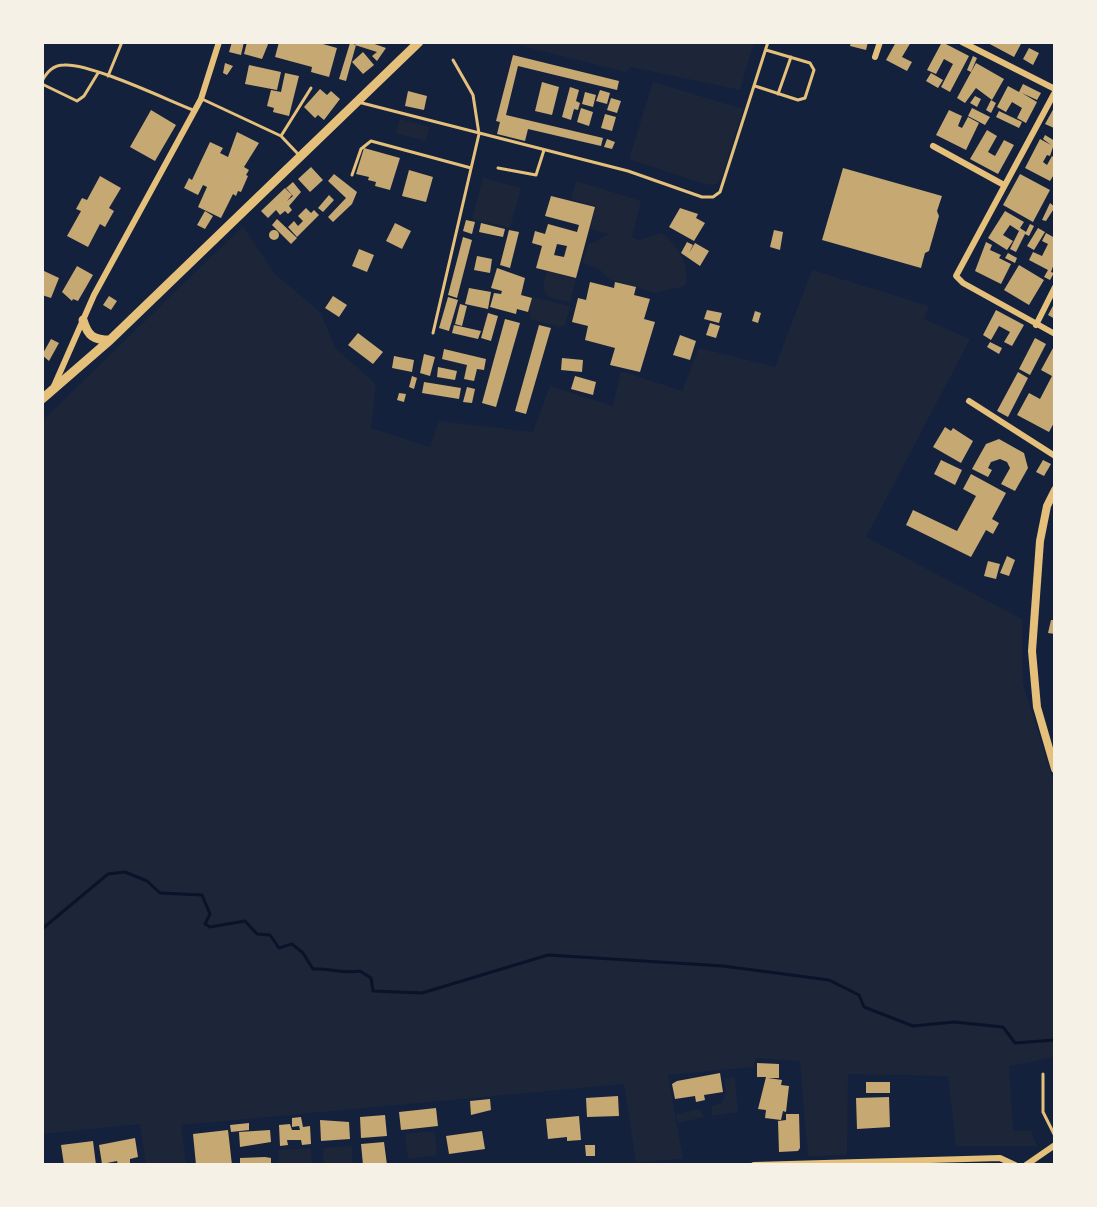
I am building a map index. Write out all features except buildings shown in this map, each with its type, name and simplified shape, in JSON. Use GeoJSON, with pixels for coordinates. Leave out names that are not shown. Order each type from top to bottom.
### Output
{"type":"FeatureCollection","features":[{"type":"Feature","properties":{"kind":"main road"},"geometry":{"type":"LineString","coordinates":[[42,399],[110,340],[419,42]]}},
{"type":"Feature","properties":{"kind":"main road"},"geometry":{"type":"LineString","coordinates":[[83,320],[90,336],[97,340],[110,340]]}},
{"type":"Feature","properties":{"kind":"street"},"geometry":{"type":"LineString","coordinates":[[52,390],[83,320],[201,99],[219,42]]}},
{"type":"Feature","properties":{"kind":"street"},"geometry":{"type":"LineString","coordinates":[[875,57],[880,42]]}},
{"type":"Feature","properties":{"kind":"street"},"geometry":{"type":"LineString","coordinates":[[962,42],[1055,91],[956,276],[963,283],[1035,325],[1055,334]]}},
{"type":"Feature","properties":{"kind":"street"},"geometry":{"type":"LineString","coordinates":[[933,146],[1004,185]]}},
{"type":"Feature","properties":{"kind":"street"},"geometry":{"type":"LineString","coordinates":[[1035,325],[1055,287]]}},
{"type":"Feature","properties":{"kind":"street"},"geometry":{"type":"LineString","coordinates":[[969,401],[1055,456]]}},
{"type":"Feature","properties":{"kind":"street"},"geometry":{"type":"LineString","coordinates":[[1055,490],[1047,506],[1040,541],[1032,651],[1037,707],[1055,769]]}},
{"type":"Feature","properties":{"kind":"street"},"geometry":{"type":"LineString","coordinates":[[1026,1165],[1055,1145]]}},
{"type":"Feature","properties":{"kind":"street"},"geometry":{"type":"LineString","coordinates":[[754,1165],[1000,1158],[1015,1165]]}},
{"type":"Feature","properties":{"kind":"lane"},"geometry":{"type":"LineString","coordinates":[[108,76],[122,42]]}},
{"type":"Feature","properties":{"kind":"lane"},"geometry":{"type":"LineString","coordinates":[[356,102],[628,171],[702,197],[713,197],[720,192],[768,42]]}},
{"type":"Feature","properties":{"kind":"lane"},"geometry":{"type":"LineString","coordinates":[[754,86],[798,100],[805,98],[814,70],[810,63],[766,50]]}},
{"type":"Feature","properties":{"kind":"lane"},"geometry":{"type":"LineString","coordinates":[[778,94],[791,57]]}},
{"type":"Feature","properties":{"kind":"lane"},"geometry":{"type":"LineString","coordinates":[[433,333],[479,134],[473,95],[453,60]]}},
{"type":"Feature","properties":{"kind":"lane"},"geometry":{"type":"LineString","coordinates":[[98,73],[84,96],[77,101],[42,82],[52,68],[61,65],[98,73],[108,76],[195,111]]}},
{"type":"Feature","properties":{"kind":"lane"},"geometry":{"type":"LineString","coordinates":[[281,136],[311,88]]}},
{"type":"Feature","properties":{"kind":"lane"},"geometry":{"type":"LineString","coordinates":[[201,99],[281,136],[301,156]]}},
{"type":"Feature","properties":{"kind":"lane"},"geometry":{"type":"LineString","coordinates":[[352,175],[361,149],[371,141],[471,168]]}},
{"type":"Feature","properties":{"kind":"lane"},"geometry":{"type":"LineString","coordinates":[[498,168],[536,175],[544,150]]}},
{"type":"Feature","properties":{"kind":"lane"},"geometry":{"type":"LineString","coordinates":[[1043,1074],[1044,1112],[1055,1136]]}},
{"type":"Feature","properties":{"kind":"shaded area"},"geometry":{"type":"Polygon","coordinates":[[[519,42],[754,42],[740,90],[631,67],[626,72],[518,45],[519,42]]]}},
{"type":"Feature","properties":{"kind":"shaded area"},"geometry":{"type":"Polygon","coordinates":[[[653,82],[743,109],[721,179],[716,184],[708,185],[629,159],[653,82]]]}},
{"type":"Feature","properties":{"kind":"shaded area"},"geometry":{"type":"Polygon","coordinates":[[[400,119],[429,127],[426,141],[396,133],[400,119]]]}},
{"type":"Feature","properties":{"kind":"shaded area"},"geometry":{"type":"Polygon","coordinates":[[[483,178],[521,188],[510,228],[472,219],[483,178]]]}},
{"type":"Feature","properties":{"kind":"shaded area"},"geometry":{"type":"Polygon","coordinates":[[[576,181],[641,201],[632,237],[640,240],[661,233],[667,237],[677,249],[684,263],[687,279],[685,286],[654,293],[609,279],[600,270],[582,262],[589,243],[608,234],[590,229],[596,206],[571,199],[576,181]]]}},
{"type":"Feature","properties":{"kind":"shaded area"},"geometry":{"type":"Polygon","coordinates":[[[243,226],[274,273],[321,313],[335,348],[376,384],[371,428],[430,447],[439,421],[533,432],[550,386],[613,406],[621,371],[682,391],[699,348],[775,367],[812,270],[929,306],[924,319],[970,339],[866,537],[1022,619],[1023,684],[1055,786],[1055,1057],[1009,1066],[1013,1131],[1031,1131],[1037,1146],[956,1146],[948,1076],[848,1074],[847,1155],[808,1156],[800,1061],[756,1058],[753,1067],[668,1075],[683,1159],[636,1162],[624,1084],[181,1125],[186,1165],[146,1165],[140,1124],[42,1134],[42,421],[243,226]]]}},
{"type":"Feature","properties":{"kind":"shaded area"},"geometry":{"type":"Polygon","coordinates":[[[547,271],[576,279],[570,302],[555,299],[546,294],[544,286],[547,271]]]}},
{"type":"Feature","properties":{"kind":"shaded area"},"geometry":{"type":"Polygon","coordinates":[[[532,297],[570,306],[565,326],[559,327],[531,319],[529,312],[532,297]]]}},
{"type":"Feature","properties":{"kind":"shaded area"},"geometry":{"type":"Polygon","coordinates":[[[735,1077],[738,1112],[712,1116],[712,1106],[722,1103],[726,1093],[724,1079],[735,1077]]]}},
{"type":"Feature","properties":{"kind":"shaded area"},"geometry":{"type":"Polygon","coordinates":[[[699,1109],[705,1117],[678,1123],[676,1114],[699,1109]]]}},
{"type":"Feature","properties":{"kind":"shaded area"},"geometry":{"type":"Polygon","coordinates":[[[435,1131],[437,1155],[408,1159],[405,1134],[435,1131]]]}},
{"type":"Feature","properties":{"kind":"shaded area"},"geometry":{"type":"Polygon","coordinates":[[[352,1146],[352,1165],[324,1165],[323,1148],[352,1146]]]}},
{"type":"Feature","properties":{"kind":"shaded area"},"geometry":{"type":"Polygon","coordinates":[[[311,1148],[312,1165],[279,1165],[278,1150],[311,1148]]]}},
{"type":"Feature","properties":{"kind":"waterway"},"geometry":{"type":"LineString","coordinates":[[42,929],[108,874],[125,872],[147,881],[160,893],[202,895],[210,914],[205,924],[210,927],[245,921],[257,934],[270,935],[279,948],[292,944],[303,953],[313,969],[360,971],[371,978],[373,991],[422,993],[548,955],[723,966],[829,980],[859,995],[864,1007],[913,1026],[954,1022],[1003,1027],[1015,1043],[1055,1040]]}}]}
